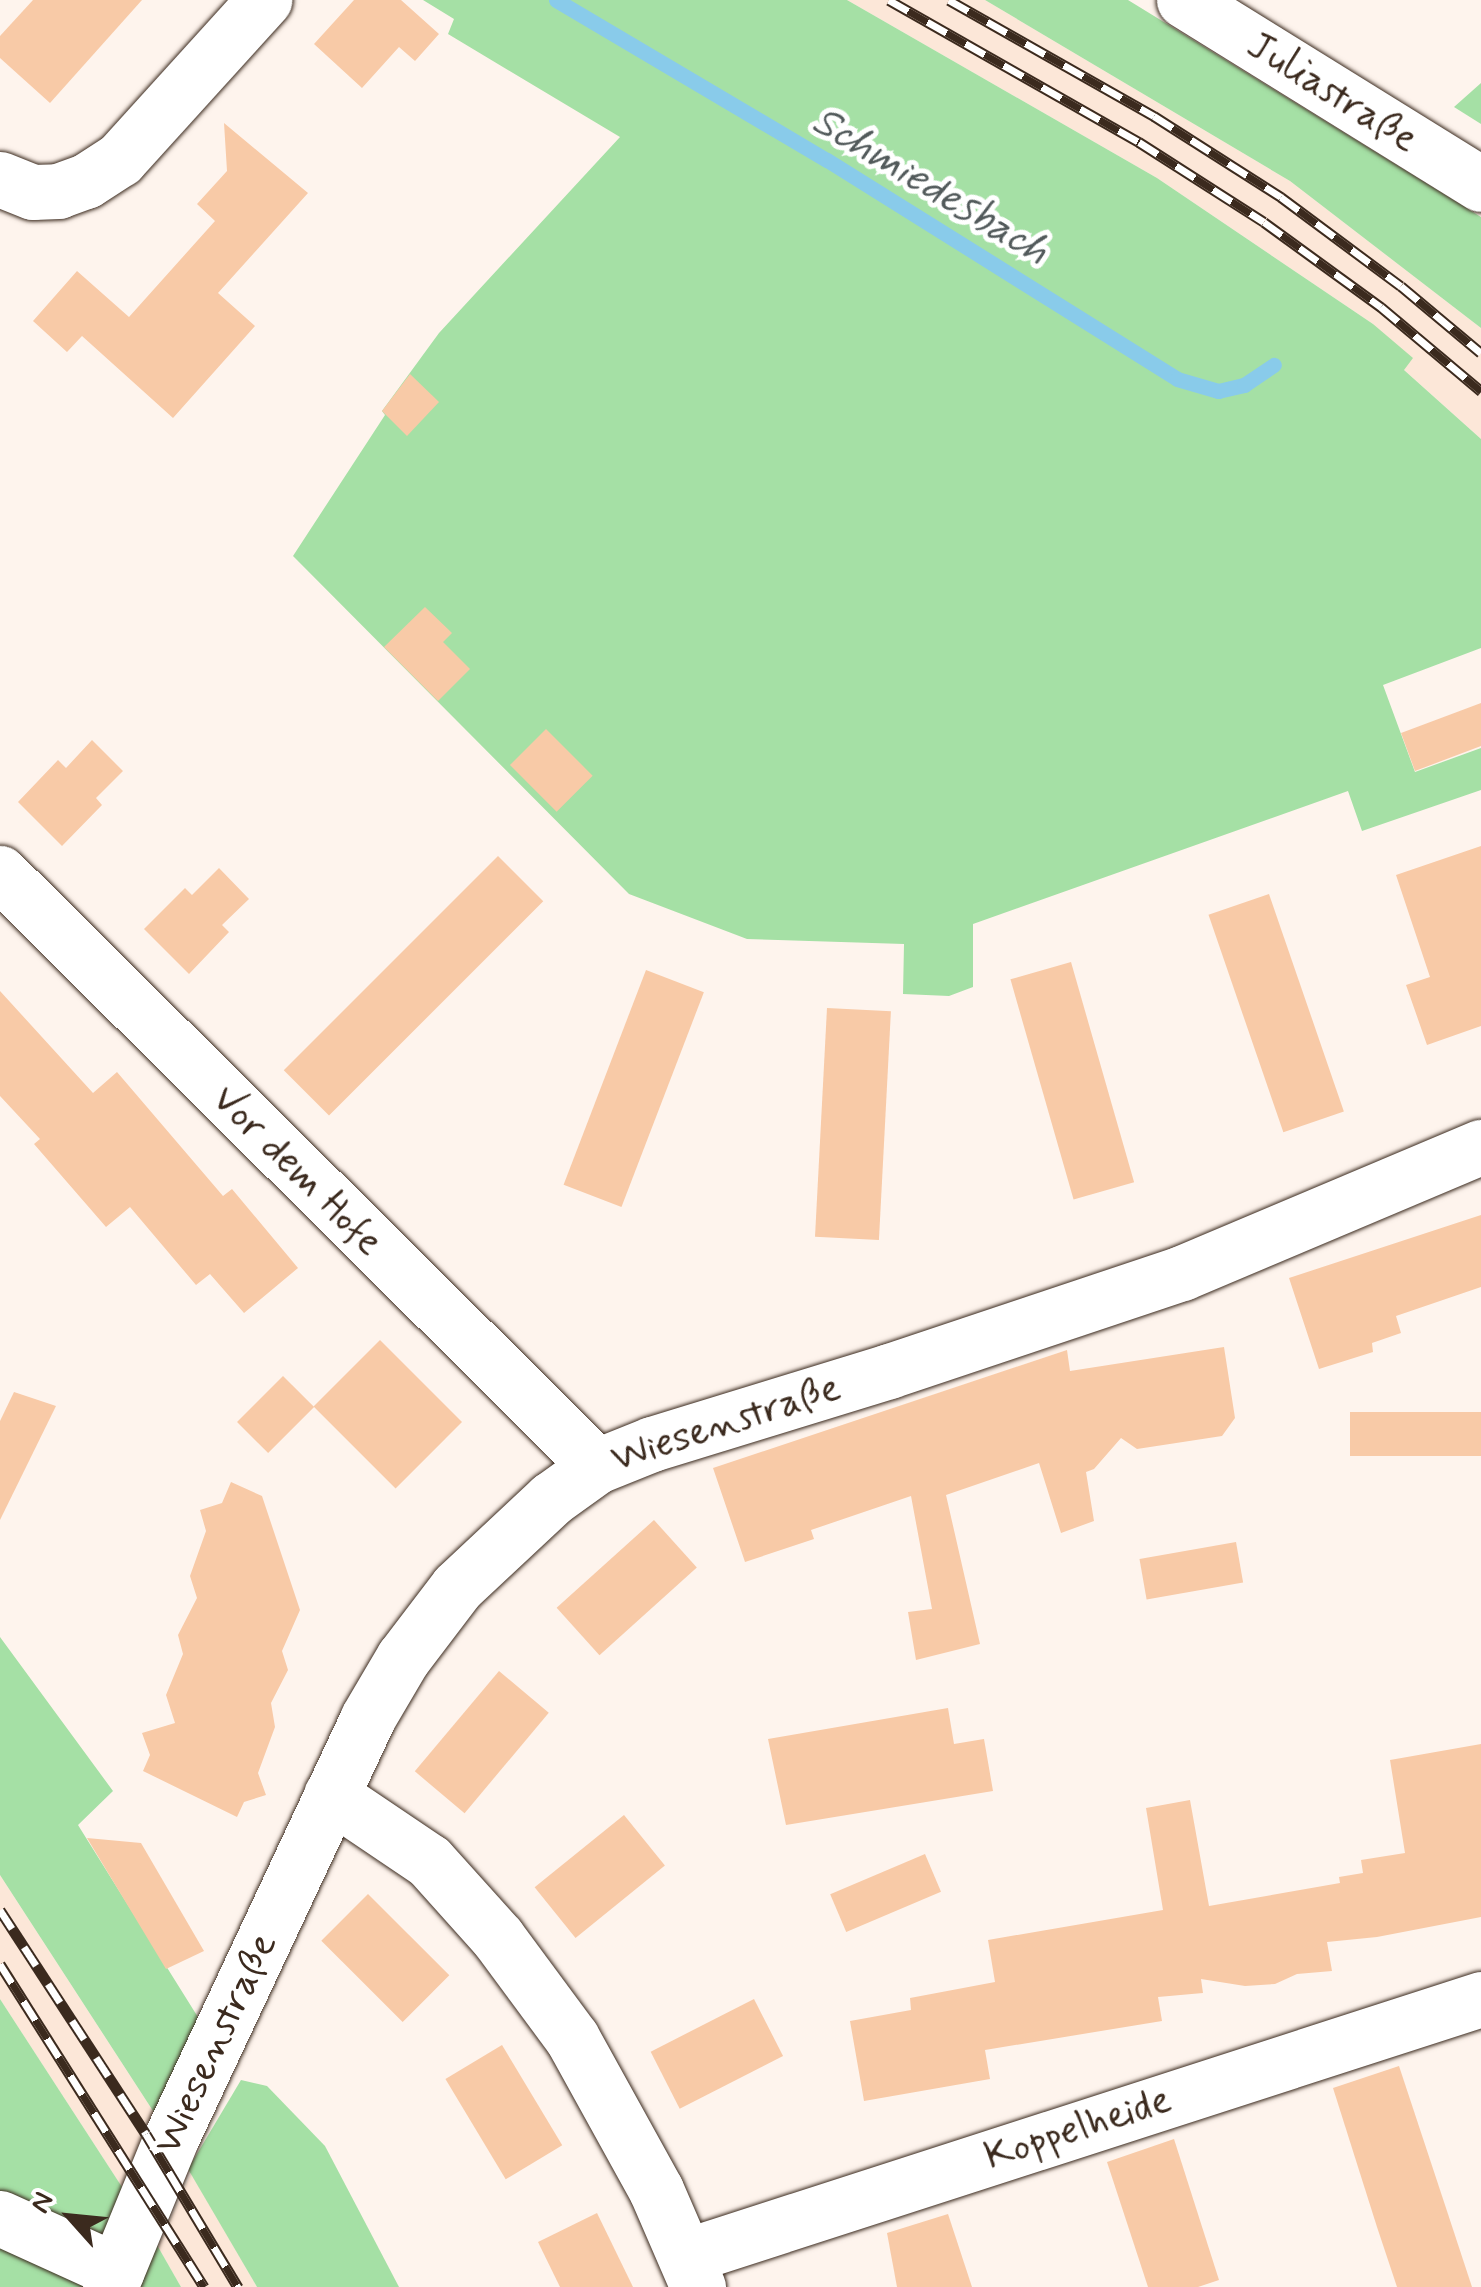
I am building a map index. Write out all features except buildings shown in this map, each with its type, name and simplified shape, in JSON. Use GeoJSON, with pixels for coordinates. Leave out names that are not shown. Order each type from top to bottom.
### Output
{"type":"FeatureCollection","features":[{"type":"Feature","properties":{"kind":"street"},"geometry":{"type":"LineString","coordinates":[[0,179],[33,192],[58,191],[86,181],[120,160],[264,0]]}},
{"type":"Feature","properties":{"kind":"street","name":"Juliastraße"},"geometry":{"type":"LineString","coordinates":[[1184,0],[1481,184]]}},
{"type":"Feature","properties":{"kind":"street","name":"Vor dem Hofe"},"geometry":{"type":"LineString","coordinates":[[0,873],[597,1466]]}},
{"type":"Feature","properties":{"kind":"street","name":"Wiesenstraße"},"geometry":{"type":"LineString","coordinates":[[113,2279],[172,2136],[367,1719],[403,1658],[457,1588],[503,1540],[597,1466],[652,1444],[889,1371],[1182,1273],[1481,1146]]}},
{"type":"Feature","properties":{"kind":"street","name":"Koppelheide"},"geometry":{"type":"LineString","coordinates":[[331,1794],[428,1861],[498,1938],[572,2038],[656,2190],[692,2272],[1477,2012]]}},
{"type":"Feature","properties":{"kind":"street"},"geometry":{"type":"LineString","coordinates":[[0,2218],[113,2279]]}},
{"type":"Feature","properties":{"kind":"shaded area"},"geometry":{"type":"Polygon","coordinates":[[[847,0],[985,0],[1290,181],[1481,328],[1481,439],[1403,369],[1373,324],[1157,178],[847,0]]]}},
{"type":"Feature","properties":{"kind":"shaded area"},"geometry":{"type":"Polygon","coordinates":[[[0,1875],[155,2114],[122,2187],[0,1999],[0,1875]]]}},
{"type":"Feature","properties":{"kind":"shaded area"},"geometry":{"type":"Polygon","coordinates":[[[191,2173],[257,2287],[181,2287],[158,2247],[191,2173]]]}},
{"type":"Feature","properties":{"kind":"green space"},"geometry":{"type":"Polygon","coordinates":[[[423,0],[847,0],[1157,178],[1373,324],[1413,358],[1404,370],[1481,439],[1481,648],[1383,685],[1415,772],[1481,748],[1481,790],[1362,831],[1348,791],[973,924],[973,987],[949,996],[903,994],[904,944],[747,939],[629,894],[293,556],[385,415],[382,411],[439,333],[620,137],[448,34],[454,19],[423,0]]]}},
{"type":"Feature","properties":{"kind":"green space"},"geometry":{"type":"Polygon","coordinates":[[[985,0],[1128,0],[1481,217],[1481,328],[1290,181],[985,0]]]}},
{"type":"Feature","properties":{"kind":"green space"},"geometry":{"type":"Polygon","coordinates":[[[1481,83],[1481,124],[1454,107],[1481,83]]]}},
{"type":"Feature","properties":{"kind":"green space"},"geometry":{"type":"Polygon","coordinates":[[[0,1637],[113,1791],[78,1825],[201,2022],[155,2114],[0,1875],[0,1637]]]}},
{"type":"Feature","properties":{"kind":"green space"},"geometry":{"type":"Polygon","coordinates":[[[0,1999],[122,2187],[85,2287],[0,2287],[0,1999]]]}},
{"type":"Feature","properties":{"kind":"green space"},"geometry":{"type":"Polygon","coordinates":[[[241,2080],[267,2086],[325,2146],[399,2287],[257,2287],[188,2169],[241,2080]]]}},
{"type":"Feature","properties":{"kind":"green space"},"geometry":{"type":"Polygon","coordinates":[[[153,2238],[181,2287],[130,2287],[153,2238]]]}},
{"type":"Feature","properties":{"kind":"waterway","name":"Schmiedesbach"},"geometry":{"type":"LineString","coordinates":[[556,0],[827,160],[1177,379],[1218,391],[1244,385],[1274,365]]}},
{"type":"Feature","properties":{"kind":"railway"},"geometry":{"type":"LineString","coordinates":[[889,0],[1139,142],[1264,222],[1381,307],[1481,391]]}},
{"type":"Feature","properties":{"kind":"railway"},"geometry":{"type":"LineString","coordinates":[[949,0],[1154,116],[1281,197],[1401,286],[1481,353]]}},
{"type":"Feature","properties":{"kind":"railway"},"geometry":{"type":"LineString","coordinates":[[0,1910],[146,2134],[238,2287]]}},
{"type":"Feature","properties":{"kind":"railway"},"geometry":{"type":"LineString","coordinates":[[0,1964],[204,2287]]}}]}
